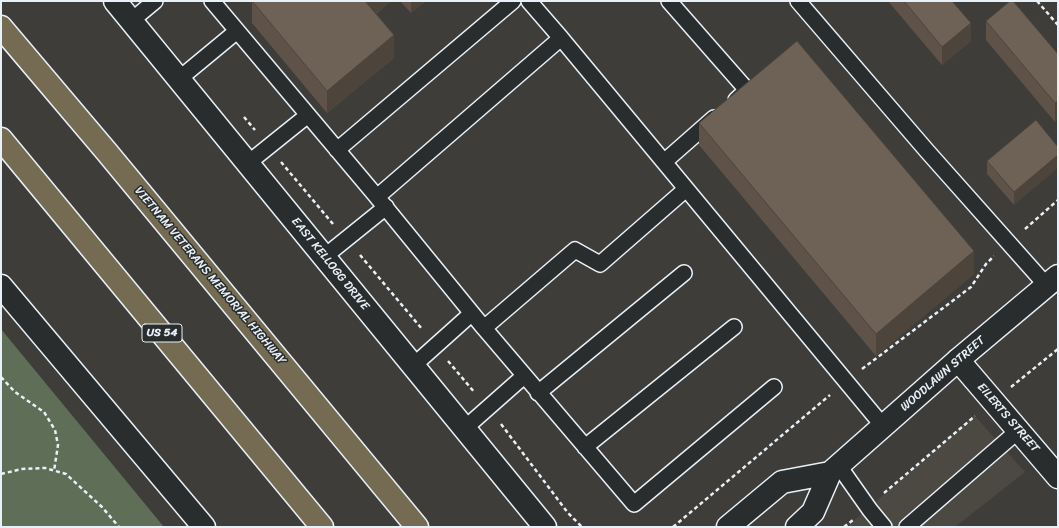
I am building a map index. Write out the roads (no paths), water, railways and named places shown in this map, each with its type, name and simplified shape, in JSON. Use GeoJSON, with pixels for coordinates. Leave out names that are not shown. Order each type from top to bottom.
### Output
{"type":"FeatureCollection","features":[{"type":"Feature","properties":{"kind":"highway"},"geometry":{"type":"LineString","coordinates":[[1,15],[106,151]]}},
{"type":"Feature","properties":{"kind":"highway","name":"VIETNAM VETERANS MEMORIAL HIGHWAY"},"geometry":{"type":"LineString","coordinates":[[1,27],[106,151],[417,527]]}},
{"type":"Feature","properties":{"kind":"highway","name":"US 54"},"geometry":{"type":"LineString","coordinates":[[1,139],[322,527]]}},
{"type":"Feature","properties":{"kind":"main road","name":"EAST KELLOGG DRIVE"},"geometry":{"type":"LineString","coordinates":[[115,1],[545,527]]}},
{"type":"Feature","properties":{"kind":"main road","name":"WOODLAWN STREET"},"geometry":{"type":"LineString","coordinates":[[796,527],[813,512],[835,469],[958,360],[1052,281]]}},
{"type":"Feature","properties":{"kind":"main road"},"geometry":{"type":"LineString","coordinates":[[1,286],[204,527]]}},
{"type":"Feature","properties":{"kind":"main road","name":"EILERTS STREET"},"geometry":{"type":"LineString","coordinates":[[958,360],[1058,476]]}},
{"type":"Feature","properties":{"kind":"main road"},"geometry":{"type":"LineString","coordinates":[[728,527],[782,482],[835,469]]}},
{"type":"Feature","properties":{"kind":"lane"},"geometry":{"type":"LineString","coordinates":[[131,21],[155,1]]}},
{"type":"Feature","properties":{"kind":"lane"},"geometry":{"type":"LineString","coordinates":[[212,1],[381,202],[471,314],[634,504],[774,387]]}},
{"type":"Feature","properties":{"kind":"lane"},"geometry":{"type":"LineString","coordinates":[[337,150],[513,1]]}},
{"type":"Feature","properties":{"kind":"lane"},"geometry":{"type":"LineString","coordinates":[[529,1],[883,426]]}},
{"type":"Feature","properties":{"kind":"lane"},"geometry":{"type":"LineString","coordinates":[[664,162],[747,90],[669,1]]}},
{"type":"Feature","properties":{"kind":"lane"},"geometry":{"type":"LineString","coordinates":[[798,1],[1009,243],[1052,281]]}},
{"type":"Feature","properties":{"kind":"lane"},"geometry":{"type":"LineString","coordinates":[[179,79],[237,31]]}},
{"type":"Feature","properties":{"kind":"lane"},"geometry":{"type":"LineString","coordinates":[[324,257],[346,239],[381,202],[561,38]]}},
{"type":"Feature","properties":{"kind":"lane"},"geometry":{"type":"LineString","coordinates":[[247,164],[308,115]]}},
{"type":"Feature","properties":{"kind":"lane"},"geometry":{"type":"LineString","coordinates":[[484,328],[575,250],[600,264],[686,189]]}},
{"type":"Feature","properties":{"kind":"lane"},"geometry":{"type":"LineString","coordinates":[[538,393],[684,273]]}},
{"type":"Feature","properties":{"kind":"lane"},"geometry":{"type":"LineString","coordinates":[[413,366],[471,314]]}},
{"type":"Feature","properties":{"kind":"lane"},"geometry":{"type":"LineString","coordinates":[[585,447],[734,328]]}},
{"type":"Feature","properties":{"kind":"lane"},"geometry":{"type":"LineString","coordinates":[[464,429],[524,376]]}},
{"type":"Feature","properties":{"kind":"lane"},"geometry":{"type":"LineString","coordinates":[[908,527],[1019,430]]}},
{"type":"Feature","properties":{"kind":"lane"},"geometry":{"type":"LineString","coordinates":[[835,469],[884,527]]}}]}
